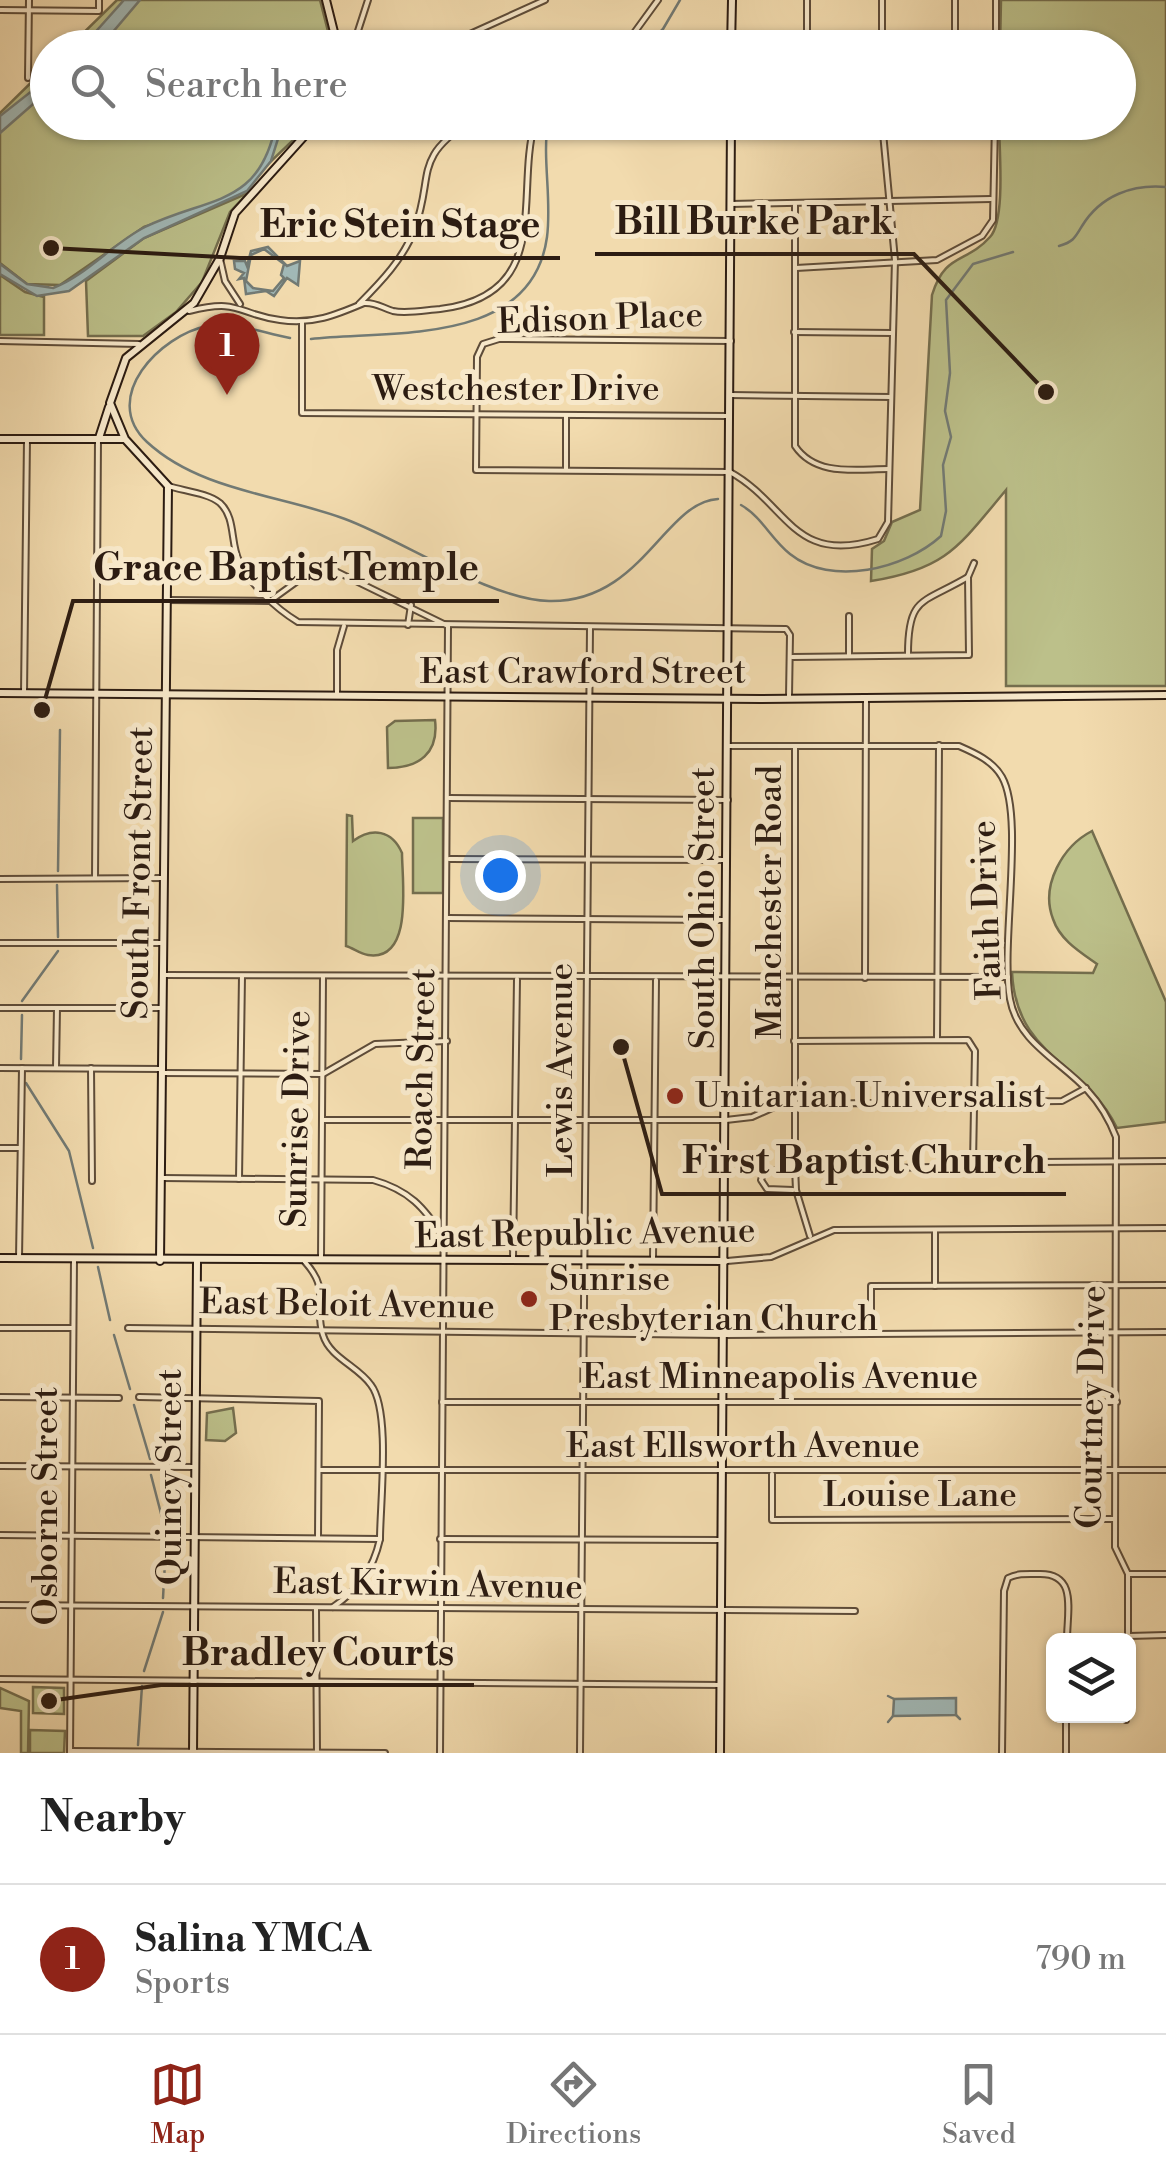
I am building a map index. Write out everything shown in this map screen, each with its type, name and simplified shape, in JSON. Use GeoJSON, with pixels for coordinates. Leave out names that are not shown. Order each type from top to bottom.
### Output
{"type":"FeatureCollection","features":[{"type":"Feature","properties":{"kind":"street"},"geometry":{"type":"LineString","coordinates":[[28,78],[30,0]]}},
{"type":"Feature","properties":{"kind":"street"},"geometry":{"type":"LineString","coordinates":[[0,10],[99,10],[99,0]]}},
{"type":"Feature","properties":{"kind":"street"},"geometry":{"type":"LineString","coordinates":[[326,0],[334,30]]}},
{"type":"Feature","properties":{"kind":"street"},"geometry":{"type":"LineString","coordinates":[[359,30],[368,0]]}},
{"type":"Feature","properties":{"kind":"street"},"geometry":{"type":"LineString","coordinates":[[479,30],[545,0]]}},
{"type":"Feature","properties":{"kind":"street"},"geometry":{"type":"LineString","coordinates":[[636,30],[658,0]]}},
{"type":"Feature","properties":{"kind":"street"},"geometry":{"type":"LineString","coordinates":[[732,0],[732,30]]}},
{"type":"Feature","properties":{"kind":"street"},"geometry":{"type":"LineString","coordinates":[[808,0],[808,30]]}},
{"type":"Feature","properties":{"kind":"street"},"geometry":{"type":"LineString","coordinates":[[882,0],[882,30]]}},
{"type":"Feature","properties":{"kind":"street"},"geometry":{"type":"LineString","coordinates":[[955,30],[956,0]]}},
{"type":"Feature","properties":{"kind":"street"},"geometry":{"type":"LineString","coordinates":[[996,0],[996,30]]}},
{"type":"Feature","properties":{"kind":"street"},"geometry":{"type":"LineString","coordinates":[[94,878],[98,439],[123,362],[139,344],[186,312],[220,258],[235,213],[302,140]]}},
{"type":"Feature","properties":{"kind":"street"},"geometry":{"type":"LineString","coordinates":[[220,258],[225,282],[240,304],[264,317],[302,322],[338,316],[357,306],[397,261],[414,230],[431,155],[448,140]]}},
{"type":"Feature","properties":{"kind":"street"},"geometry":{"type":"LineString","coordinates":[[371,292],[378,303],[397,312],[444,308],[468,302],[512,268],[526,239],[531,140]]}},
{"type":"Feature","properties":{"kind":"street","name":"South Ohio Street"},"geometry":{"type":"LineString","coordinates":[[720,1753],[731,140]]}},
{"type":"Feature","properties":{"kind":"street"},"geometry":{"type":"LineString","coordinates":[[476,414],[476,470],[730,472],[794,531],[818,542],[858,545],[878,538],[888,522],[894,260],[882,140]]}},
{"type":"Feature","properties":{"kind":"street"},"geometry":{"type":"LineString","coordinates":[[794,268],[947,258],[989,229],[995,140]]}},
{"type":"Feature","properties":{"kind":"street"},"geometry":{"type":"LineString","coordinates":[[731,204],[992,199]]}},
{"type":"Feature","properties":{"kind":"street"},"geometry":{"type":"LineString","coordinates":[[794,205],[795,446],[810,463],[824,468],[890,469]]}},
{"type":"Feature","properties":{"kind":"street"},"geometry":{"type":"LineString","coordinates":[[357,306],[378,303]]}},
{"type":"Feature","properties":{"kind":"street"},"geometry":{"type":"LineString","coordinates":[[186,312],[240,304]]}},
{"type":"Feature","properties":{"kind":"street","name":"Westchester Drive"},"geometry":{"type":"LineString","coordinates":[[302,322],[302,413],[730,416]]}},
{"type":"Feature","properties":{"kind":"street"},"geometry":{"type":"LineString","coordinates":[[794,332],[892,333]]}},
{"type":"Feature","properties":{"kind":"street","name":"Edison Place"},"geometry":{"type":"LineString","coordinates":[[476,414],[477,357],[483,344],[498,339],[731,341]]}},
{"type":"Feature","properties":{"kind":"street"},"geometry":{"type":"LineString","coordinates":[[0,341],[139,344]]}},
{"type":"Feature","properties":{"kind":"street"},"geometry":{"type":"LineString","coordinates":[[730,395],[890,397]]}},
{"type":"Feature","properties":{"kind":"street"},"geometry":{"type":"LineString","coordinates":[[110,403],[125,439],[168,486],[216,500],[230,514],[238,560],[270,601],[298,622],[344,626],[786,628],[790,635],[789,697]]}},
{"type":"Feature","properties":{"kind":"street"},"geometry":{"type":"LineString","coordinates":[[566,414],[566,471]]}},
{"type":"Feature","properties":{"kind":"street"},"geometry":{"type":"LineString","coordinates":[[0,439],[125,439]]}},
{"type":"Feature","properties":{"kind":"street"},"geometry":{"type":"LineString","coordinates":[[24,693],[27,439]]}},
{"type":"Feature","properties":{"kind":"street","name":"South Front Street"},"geometry":{"type":"LineString","coordinates":[[160,1261],[168,486]]}},
{"type":"Feature","properties":{"kind":"street"},"geometry":{"type":"LineString","coordinates":[[790,657],[969,655],[968,577],[974,563]]}},
{"type":"Feature","properties":{"kind":"street"},"geometry":{"type":"LineString","coordinates":[[168,600],[270,601],[321,564],[448,626]]}},
{"type":"Feature","properties":{"kind":"street"},"geometry":{"type":"LineString","coordinates":[[908,655],[908,621],[913,609],[968,577]]}},
{"type":"Feature","properties":{"kind":"street"},"geometry":{"type":"LineString","coordinates":[[408,626],[411,606]]}},
{"type":"Feature","properties":{"kind":"street"},"geometry":{"type":"LineString","coordinates":[[849,616],[849,656]]}},
{"type":"Feature","properties":{"kind":"street"},"geometry":{"type":"LineString","coordinates":[[337,696],[337,650],[344,626]]}},
{"type":"Feature","properties":{"kind":"street","name":"Roach Street"},"geometry":{"type":"LineString","coordinates":[[440,1753],[448,626]]}},
{"type":"Feature","properties":{"kind":"street","name":"Lewis Avenue"},"geometry":{"type":"LineString","coordinates":[[580,1753],[590,628]]}},
{"type":"Feature","properties":{"kind":"street","name":"East Crawford Street"},"geometry":{"type":"LineString","coordinates":[[0,693],[588,698],[1166,695]]}},
{"type":"Feature","properties":{"kind":"street"},"geometry":{"type":"LineString","coordinates":[[865,978],[866,696]]}},
{"type":"Feature","properties":{"kind":"street"},"geometry":{"type":"LineString","coordinates":[[938,745],[938,1040]]}},
{"type":"Feature","properties":{"kind":"street","name":"Faith Drive"},"geometry":{"type":"LineString","coordinates":[[728,746],[959,746],[980,754],[1000,774],[1008,793],[1009,977],[1016,1020],[1034,1044],[1086,1088],[1105,1112],[1116,1136],[1119,1228]]}},
{"type":"Feature","properties":{"kind":"street","name":"Manchester Road"},"geometry":{"type":"LineString","coordinates":[[795,746],[794,1167],[796,1190],[810,1236]]}},
{"type":"Feature","properties":{"kind":"street"},"geometry":{"type":"LineString","coordinates":[[449,798],[728,800]]}},
{"type":"Feature","properties":{"kind":"street"},"geometry":{"type":"LineString","coordinates":[[449,859],[728,860]]}},
{"type":"Feature","properties":{"kind":"street"},"geometry":{"type":"LineString","coordinates":[[0,878],[164,878]]}},
{"type":"Feature","properties":{"kind":"street"},"geometry":{"type":"LineString","coordinates":[[448,918],[728,920]]}},
{"type":"Feature","properties":{"kind":"street"},"geometry":{"type":"LineString","coordinates":[[0,943],[164,943]]}},
{"type":"Feature","properties":{"kind":"street"},"geometry":{"type":"LineString","coordinates":[[163,976],[1009,977]]}},
{"type":"Feature","properties":{"kind":"street"},"geometry":{"type":"LineString","coordinates":[[240,1179],[242,976]]}},
{"type":"Feature","properties":{"kind":"street","name":"Sunrise Drive"},"geometry":{"type":"LineString","coordinates":[[321,1262],[323,977]]}},
{"type":"Feature","properties":{"kind":"street"},"geometry":{"type":"LineString","coordinates":[[514,1259],[517,979]]}},
{"type":"Feature","properties":{"kind":"street"},"geometry":{"type":"LineString","coordinates":[[652,1260],[656,979]]}},
{"type":"Feature","properties":{"kind":"street"},"geometry":{"type":"LineString","coordinates":[[0,1008],[163,1008]]}},
{"type":"Feature","properties":{"kind":"street"},"geometry":{"type":"LineString","coordinates":[[56,1068],[58,1008]]}},
{"type":"Feature","properties":{"kind":"street"},"geometry":{"type":"LineString","coordinates":[[794,1041],[972,1043],[976,1102],[974,1163]]}},
{"type":"Feature","properties":{"kind":"street"},"geometry":{"type":"LineString","coordinates":[[0,1068],[323,1074],[374,1044],[448,1042]]}},
{"type":"Feature","properties":{"kind":"street"},"geometry":{"type":"LineString","coordinates":[[19,1258],[22,1068]]}},
{"type":"Feature","properties":{"kind":"street"},"geometry":{"type":"LineString","coordinates":[[91,1068],[92,1181]]}},
{"type":"Feature","properties":{"kind":"street"},"geometry":{"type":"LineString","coordinates":[[322,1120],[726,1120],[794,1104],[1062,1101],[1086,1088]]}},
{"type":"Feature","properties":{"kind":"street"},"geometry":{"type":"LineString","coordinates":[[0,1148],[19,1148]]}},
{"type":"Feature","properties":{"kind":"street"},"geometry":{"type":"LineString","coordinates":[[1040,1162],[1166,1161]]}},
{"type":"Feature","properties":{"kind":"street"},"geometry":{"type":"LineString","coordinates":[[796,1190],[772,1190],[761,1180],[768,1168],[932,1167]]}},
{"type":"Feature","properties":{"kind":"street"},"geometry":{"type":"LineString","coordinates":[[161,1178],[373,1180],[400,1187],[429,1215],[444,1238]]}},
{"type":"Feature","properties":{"kind":"street"},"geometry":{"type":"LineString","coordinates":[[429,1215],[446,1211]]}},
{"type":"Feature","properties":{"kind":"street","name":"Courtney Drive"},"geometry":{"type":"LineString","coordinates":[[1119,1228],[1115,1546],[1128,1574],[1129,1633]]}},
{"type":"Feature","properties":{"kind":"street","name":"East Republic Avenue"},"geometry":{"type":"LineString","coordinates":[[0,1258],[196,1262],[724,1261],[768,1258],[810,1236],[834,1230],[1166,1228]]}},
{"type":"Feature","properties":{"kind":"street"},"geometry":{"type":"LineString","coordinates":[[935,1229],[935,1286]]}},
{"type":"Feature","properties":{"kind":"street","name":"Osborne Street"},"geometry":{"type":"LineString","coordinates":[[70,1752],[74,1259]]}},
{"type":"Feature","properties":{"kind":"street","name":"Quincy Street"},"geometry":{"type":"LineString","coordinates":[[193,1752],[196,1262]]}},
{"type":"Feature","properties":{"kind":"street","name":"Sunrise Drive"},"geometry":{"type":"LineString","coordinates":[[305,1262],[321,1288],[322,1330]]}},
{"type":"Feature","properties":{"kind":"street"},"geometry":{"type":"LineString","coordinates":[[871,1331],[871,1286],[1166,1285]]}},
{"type":"Feature","properties":{"kind":"street"},"geometry":{"type":"LineString","coordinates":[[0,1328],[72,1328]]}},
{"type":"Feature","properties":{"kind":"street","name":"East Beloit Avenue"},"geometry":{"type":"LineString","coordinates":[[128,1328],[724,1335],[871,1331],[1166,1332]]}},
{"type":"Feature","properties":{"kind":"street"},"geometry":{"type":"LineString","coordinates":[[322,1330],[336,1354],[364,1376],[377,1394],[381,1470],[380,1539],[368,1575],[332,1607]]}},
{"type":"Feature","properties":{"kind":"street"},"geometry":{"type":"LineString","coordinates":[[0,1398],[120,1398]]}},
{"type":"Feature","properties":{"kind":"street"},"geometry":{"type":"LineString","coordinates":[[139,1398],[319,1401],[318,1538]]}},
{"type":"Feature","properties":{"kind":"street","name":"East Minneapolis Avenue"},"geometry":{"type":"LineString","coordinates":[[442,1402],[1117,1402]]}},
{"type":"Feature","properties":{"kind":"street"},"geometry":{"type":"LineString","coordinates":[[0,1466],[196,1467]]}},
{"type":"Feature","properties":{"kind":"street","name":"East Ellsworth Avenue"},"geometry":{"type":"LineString","coordinates":[[320,1470],[1166,1470]]}},
{"type":"Feature","properties":{"kind":"street","name":"Louise Lane"},"geometry":{"type":"LineString","coordinates":[[772,1473],[772,1520],[1115,1519]]}},
{"type":"Feature","properties":{"kind":"street"},"geometry":{"type":"LineString","coordinates":[[0,1535],[380,1539]]}},
{"type":"Feature","properties":{"kind":"street"},"geometry":{"type":"LineString","coordinates":[[440,1539],[722,1540]]}},
{"type":"Feature","properties":{"kind":"street"},"geometry":{"type":"LineString","coordinates":[[1002,1753],[1004,1591],[1008,1578],[1053,1574],[1062,1578],[1067,1587],[1067,1633]]}},
{"type":"Feature","properties":{"kind":"street"},"geometry":{"type":"LineString","coordinates":[[1128,1574],[1166,1574]]}},
{"type":"Feature","properties":{"kind":"street","name":"East Kirwin Avenue"},"geometry":{"type":"LineString","coordinates":[[0,1605],[854,1611]]}},
{"type":"Feature","properties":{"kind":"street"},"geometry":{"type":"LineString","coordinates":[[316,1608],[317,1753]]}},
{"type":"Feature","properties":{"kind":"street"},"geometry":{"type":"LineString","coordinates":[[1136,1636],[1166,1635]]}},
{"type":"Feature","properties":{"kind":"street"},"geometry":{"type":"LineString","coordinates":[[0,1678],[721,1685]]}},
{"type":"Feature","properties":{"kind":"street"},"geometry":{"type":"LineString","coordinates":[[1066,1723],[1066,1753]]}},
{"type":"Feature","properties":{"kind":"street"},"geometry":{"type":"LineString","coordinates":[[70,1752],[384,1753]]}},
{"type":"Feature","properties":{"kind":"green space"},"geometry":{"type":"Polygon","coordinates":[[[117,0],[320,0],[328,30],[86,30],[117,0]]]}},
{"type":"Feature","properties":{"kind":"green space"},"geometry":{"type":"Polygon","coordinates":[[[1001,0],[1166,0],[1166,686],[1006,686],[1006,490],[963,540],[935,562],[871,581],[872,549],[884,541],[892,522],[920,510],[932,295],[943,272],[981,245],[995,228],[1000,200],[999,140],[1136,140],[1136,30],[1000,30],[1001,0]]]}},
{"type":"Feature","properties":{"kind":"green space"},"geometry":{"type":"Polygon","coordinates":[[[30,84],[30,140],[293,140],[244,187],[214,204],[144,227],[60,285],[27,284],[0,263],[0,113],[30,84]]]}},
{"type":"Feature","properties":{"kind":"green space"},"geometry":{"type":"Polygon","coordinates":[[[248,193],[230,212],[202,282],[176,312],[143,336],[88,336],[86,281],[144,238],[248,193]]]}},
{"type":"Feature","properties":{"kind":"green space"},"geometry":{"type":"Polygon","coordinates":[[[0,275],[25,292],[44,297],[44,335],[0,335],[0,275]]]}},
{"type":"Feature","properties":{"kind":"green space"},"geometry":{"type":"Polygon","coordinates":[[[435,720],[434,741],[425,756],[409,765],[388,768],[387,727],[395,721],[435,720]]]}},
{"type":"Feature","properties":{"kind":"green space"},"geometry":{"type":"Polygon","coordinates":[[[347,815],[352,816],[353,841],[381,833],[393,839],[402,853],[399,933],[393,946],[383,954],[365,954],[346,946],[347,815]]]}},
{"type":"Feature","properties":{"kind":"green space"},"geometry":{"type":"Polygon","coordinates":[[[413,818],[443,818],[443,893],[413,893],[413,818]]]}},
{"type":"Feature","properties":{"kind":"green space"},"geometry":{"type":"Polygon","coordinates":[[[1092,831],[1166,1002],[1166,1122],[1117,1128],[1087,1087],[1038,1041],[1016,1001],[1012,972],[1093,973],[1097,964],[1060,933],[1050,906],[1052,880],[1063,856],[1092,831]]]}},
{"type":"Feature","properties":{"kind":"green space"},"geometry":{"type":"Polygon","coordinates":[[[233,1408],[236,1433],[225,1441],[206,1440],[207,1413],[233,1408]]]}},
{"type":"Feature","properties":{"kind":"green space"},"geometry":{"type":"Polygon","coordinates":[[[33,1687],[64,1688],[64,1714],[33,1713],[33,1687]]]}},
{"type":"Feature","properties":{"kind":"green space"},"geometry":{"type":"Polygon","coordinates":[[[0,1688],[29,1701],[28,1753],[21,1753],[21,1711],[0,1708],[0,1688]]]}},
{"type":"Feature","properties":{"kind":"green space"},"geometry":{"type":"Polygon","coordinates":[[[30,1730],[65,1731],[64,1753],[30,1753],[30,1730]]]}},
{"type":"Feature","properties":{"kind":"water"},"geometry":{"type":"Polygon","coordinates":[[[124,0],[140,0],[115,30],[97,30],[124,0]]]}},
{"type":"Feature","properties":{"kind":"water"},"geometry":{"type":"Polygon","coordinates":[[[30,92],[30,107],[0,133],[0,116],[30,92]]]}},
{"type":"Feature","properties":{"kind":"water"},"geometry":{"type":"Polygon","coordinates":[[[271,140],[278,140],[271,161],[247,191],[144,238],[69,291],[37,296],[0,274],[0,264],[27,284],[53,288],[145,227],[210,203],[244,185],[258,171],[271,140]]]}},
{"type":"Feature","properties":{"kind":"water"},"geometry":{"type":"Polygon","coordinates":[[[268,247],[287,266],[300,261],[298,285],[287,278],[274,296],[266,291],[246,294],[244,278],[239,279],[244,273],[235,269],[234,261],[245,261],[247,266],[251,251],[268,247]],[[264,249],[251,255],[246,281],[253,288],[273,291],[284,278],[284,264],[264,249]]]}},
{"type":"Feature","properties":{"kind":"water"},"geometry":{"type":"Polygon","coordinates":[[[956,1698],[956,1715],[893,1716],[894,1699],[956,1698]]]}},
{"type":"Feature","properties":{"kind":"waterway"},"geometry":{"type":"LineString","coordinates":[[662,30],[680,0]]}},
{"type":"Feature","properties":{"kind":"waterway"},"geometry":{"type":"LineString","coordinates":[[311,339],[453,326],[487,315],[515,298],[536,273],[547,237],[547,140]]}},
{"type":"Feature","properties":{"kind":"waterway"},"geometry":{"type":"LineString","coordinates":[[1059,246],[1073,239],[1090,215],[1108,199],[1142,187],[1166,187]]}},
{"type":"Feature","properties":{"kind":"waterway"},"geometry":{"type":"LineString","coordinates":[[741,505],[790,554],[826,570],[846,572],[888,565],[926,548],[941,536],[946,511],[943,465],[951,437],[945,411],[950,373],[946,300],[973,264],[1013,252]]}},
{"type":"Feature","properties":{"kind":"waterway"},"geometry":{"type":"LineString","coordinates":[[290,338],[228,325],[189,332],[171,342],[142,370],[130,406],[134,424],[147,442],[168,458],[216,482],[345,519],[501,591],[549,601],[581,597],[607,586],[629,570],[682,516],[699,504],[718,499]]}},
{"type":"Feature","properties":{"kind":"waterway"},"geometry":{"type":"LineString","coordinates":[[58,871],[60,730]]}},
{"type":"Feature","properties":{"kind":"waterway"},"geometry":{"type":"LineString","coordinates":[[57,885],[58,937]]}},
{"type":"Feature","properties":{"kind":"waterway"},"geometry":{"type":"LineString","coordinates":[[22,1001],[58,951]]}},
{"type":"Feature","properties":{"kind":"waterway"},"geometry":{"type":"LineString","coordinates":[[21,1059],[22,1015]]}},
{"type":"Feature","properties":{"kind":"waterway"},"geometry":{"type":"LineString","coordinates":[[26,1083],[69,1151],[93,1248]]}},
{"type":"Feature","properties":{"kind":"waterway"},"geometry":{"type":"LineString","coordinates":[[98,1267],[110,1320]]}},
{"type":"Feature","properties":{"kind":"waterway"},"geometry":{"type":"LineString","coordinates":[[114,1335],[130,1389]]}},
{"type":"Feature","properties":{"kind":"waterway"},"geometry":{"type":"LineString","coordinates":[[134,1405],[150,1459]]}},
{"type":"Feature","properties":{"kind":"waterway"},"geometry":{"type":"LineString","coordinates":[[151,1475],[165,1529]]}},
{"type":"Feature","properties":{"kind":"waterway"},"geometry":{"type":"LineString","coordinates":[[163,1598],[166,1543]]}},
{"type":"Feature","properties":{"kind":"waterway"},"geometry":{"type":"LineString","coordinates":[[144,1671],[163,1612]]}},
{"type":"Feature","properties":{"kind":"waterway"},"geometry":{"type":"LineString","coordinates":[[138,1745],[142,1686]]}},
{"type":"Feature","properties":{"kind":"waterway"},"geometry":{"type":"LineString","coordinates":[[888,1696],[894,1699]]}},
{"type":"Feature","properties":{"kind":"waterway"},"geometry":{"type":"LineString","coordinates":[[956,1715],[960,1719]]}},
{"type":"Feature","properties":{"kind":"waterway"},"geometry":{"type":"LineString","coordinates":[[888,1722],[893,1716]]}},
{"type":"Feature","properties":{"kind":"place","name":"Eric Stein Stage"},"geometry":{"type":"Point","coordinates":[51,248]}},
{"type":"Feature","properties":{"kind":"place","name":"Bill Burke Park"},"geometry":{"type":"Point","coordinates":[1046,392]}},
{"type":"Feature","properties":{"kind":"place","name":"Salina YMCA"},"geometry":{"type":"Point","coordinates":[227,395]}},
{"type":"Feature","properties":{"kind":"place","name":"Grace Baptist Temple"},"geometry":{"type":"Point","coordinates":[42,710]}},
{"type":"Feature","properties":{"kind":"place","name":"First Baptist Church"},"geometry":{"type":"Point","coordinates":[621,1047]}},
{"type":"Feature","properties":{"kind":"place","name":"Unitarian Universalist"},"geometry":{"type":"Point","coordinates":[675,1096]}},
{"type":"Feature","properties":{"kind":"place","name":"Sunrise Presbyterian Church"},"geometry":{"type":"Point","coordinates":[529,1299]}},
{"type":"Feature","properties":{"kind":"place","name":"Bradley Courts"},"geometry":{"type":"Point","coordinates":[49,1701]}}]}
